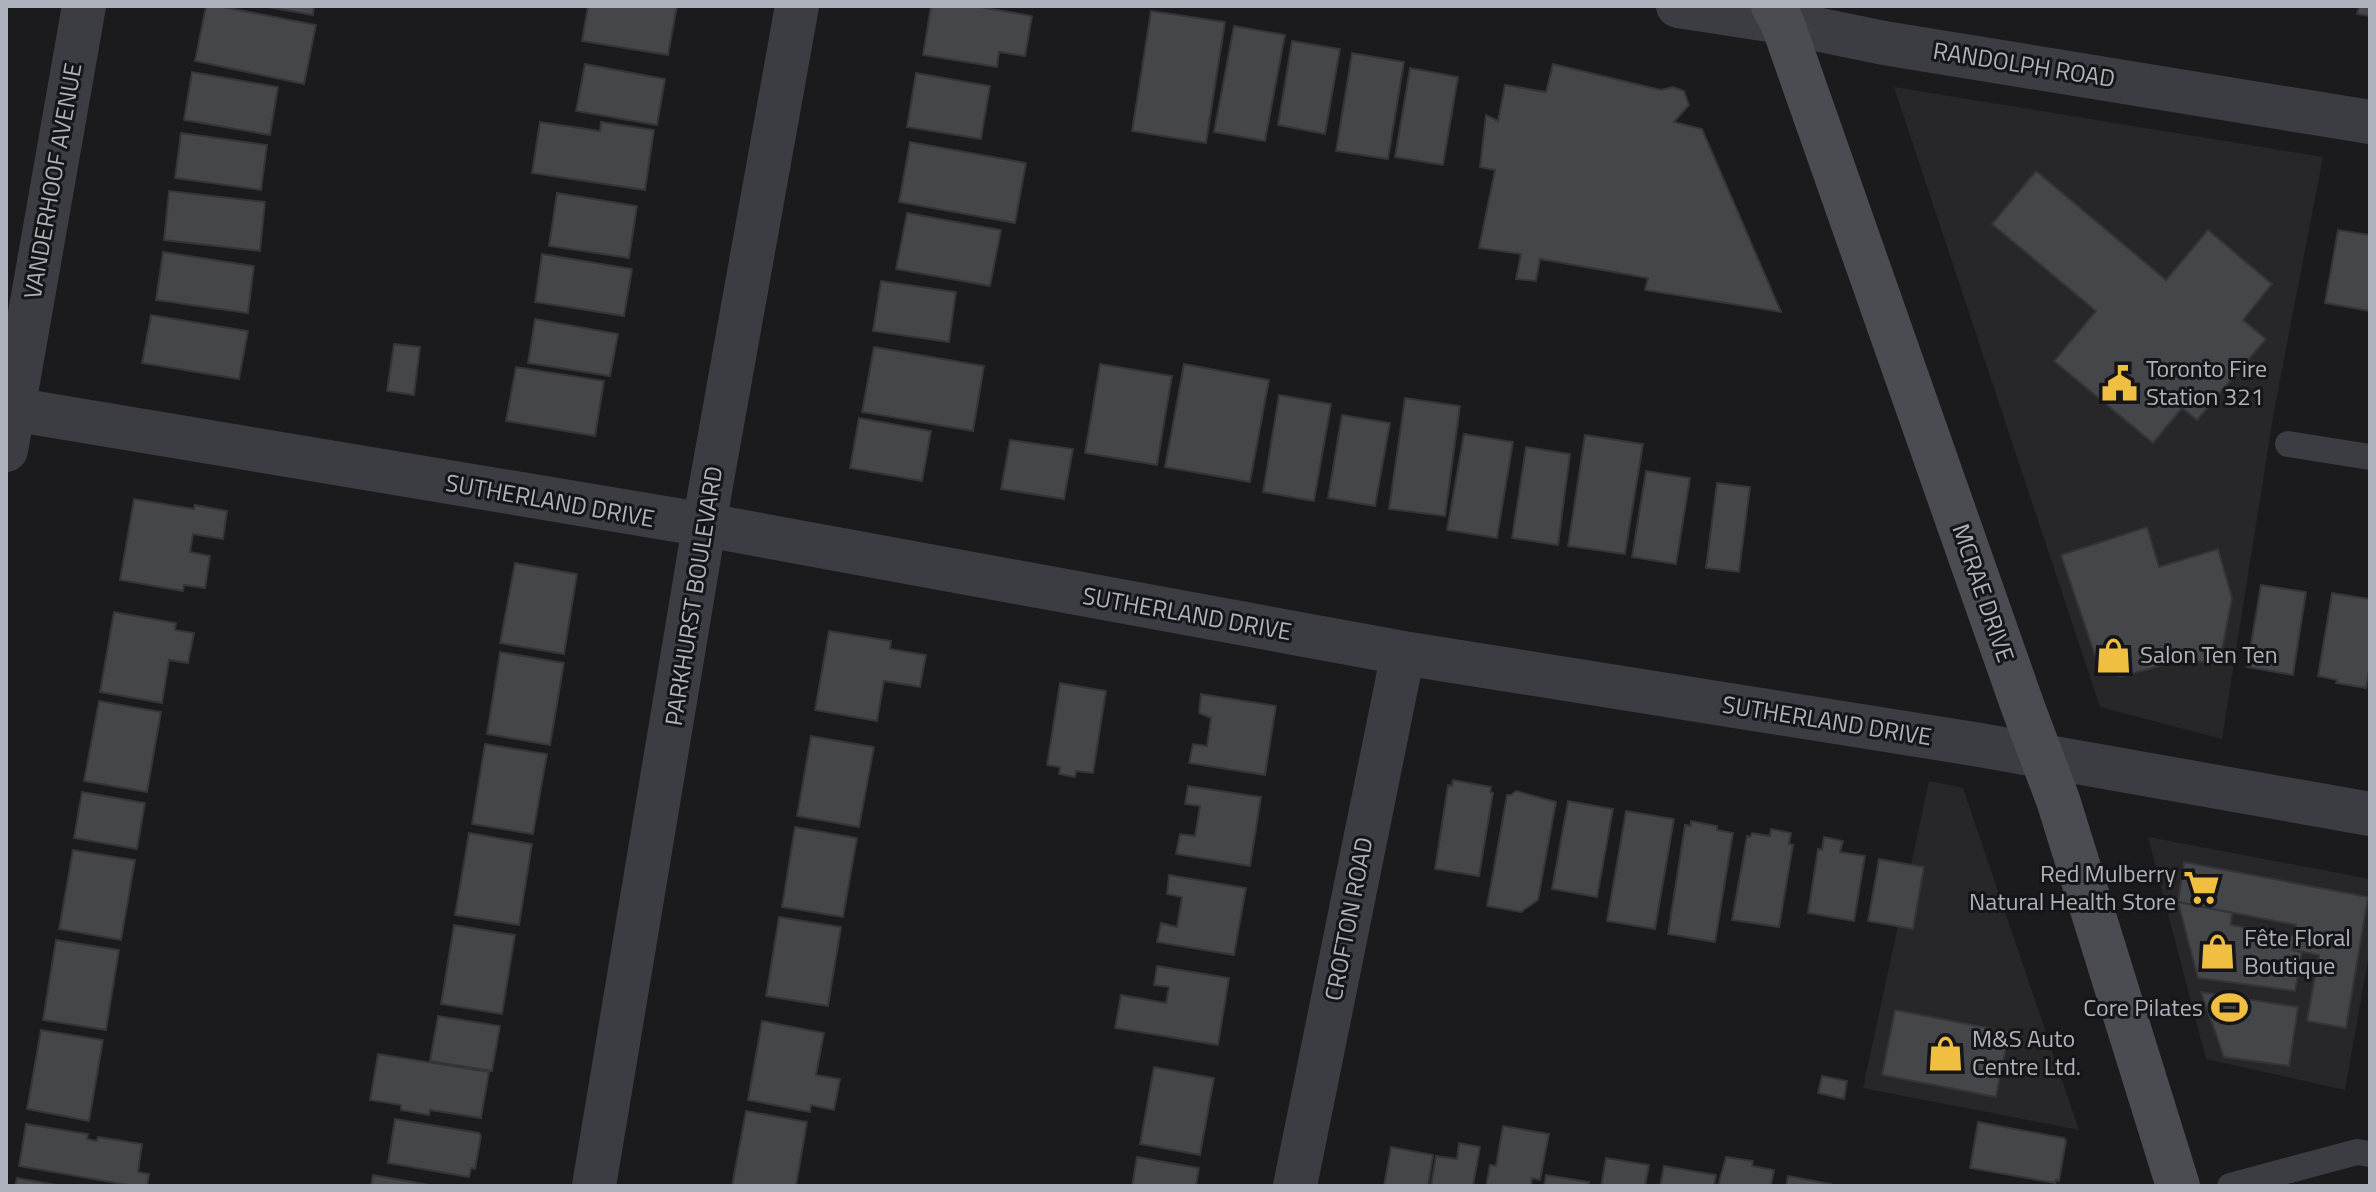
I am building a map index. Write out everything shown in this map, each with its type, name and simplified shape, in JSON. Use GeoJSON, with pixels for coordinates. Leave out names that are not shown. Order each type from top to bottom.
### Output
{"type":"FeatureCollection","features":[{"type":"Feature","properties":{"kind":"street","name":"VANDERHOOF AVENUE"},"geometry":{"type":"LineString","coordinates":[[8,422],[84,6]]}},
{"type":"Feature","properties":{"kind":"street","name":"PARKHURST BOULEVARD"},"geometry":{"type":"LineString","coordinates":[[594,1186],[797,6]]}},
{"type":"Feature","properties":{"kind":"street","name":"RANDOLPH ROAD"},"geometry":{"type":"LineString","coordinates":[[1678,6],[1777,14],[1884,43],[2370,122]]}},
{"type":"Feature","properties":{"kind":"street","name":"MCRAE DRIVE"},"geometry":{"type":"LineString","coordinates":[[1777,14],[2042,757],[2178,1186]]}},
{"type":"Feature","properties":{"kind":"street","name":"SUTHERLAND DRIVE"},"geometry":{"type":"LineString","coordinates":[[8,422],[706,525],[1403,653],[2370,814]]}},
{"type":"Feature","properties":{"kind":"street","name":"CROFTON ROAD"},"geometry":{"type":"LineString","coordinates":[[1295,1186],[1403,653]]}},
{"type":"Feature","properties":{"kind":"lane"},"geometry":{"type":"LineString","coordinates":[[2288,444],[2370,457]]}},
{"type":"Feature","properties":{"kind":"lane"},"geometry":{"type":"LineString","coordinates":[[2230,1186],[2357,1152],[2370,1154]]}},
{"type":"Feature","properties":{"kind":"shaded area"},"geometry":{"type":"Polygon","coordinates":[[[1894,87],[2323,157],[2274,411],[2222,739],[2100,707],[1894,87]]]}},
{"type":"Feature","properties":{"kind":"shaded area"},"geometry":{"type":"Polygon","coordinates":[[[1929,781],[1963,788],[2079,1130],[1863,1088],[1929,781]]]}},
{"type":"Feature","properties":{"kind":"shaded area"},"geometry":{"type":"Polygon","coordinates":[[[2148,837],[2370,879],[2370,948],[2345,1090],[2206,1059],[2148,837]]]}},
{"type":"Feature","properties":{"kind":"building"},"geometry":{"type":"Polygon","coordinates":[[[206,6],[316,25],[304,84],[195,61],[206,6]]]}},
{"type":"Feature","properties":{"kind":"building"},"geometry":{"type":"Polygon","coordinates":[[[262,6],[314,6],[313,15],[262,6]]]}},
{"type":"Feature","properties":{"kind":"building"},"geometry":{"type":"Polygon","coordinates":[[[588,6],[677,6],[668,55],[582,41],[588,6]]]}},
{"type":"Feature","properties":{"kind":"building"},"geometry":{"type":"Polygon","coordinates":[[[931,6],[974,6],[1032,16],[1025,56],[999,52],[997,67],[923,55],[931,6]]]}},
{"type":"Feature","properties":{"kind":"building"},"geometry":{"type":"Polygon","coordinates":[[[2356,6],[2370,6],[2370,16],[2357,14],[2359,7],[2356,6]]]}},
{"type":"Feature","properties":{"kind":"building"},"geometry":{"type":"Polygon","coordinates":[[[1151,11],[1225,22],[1206,143],[1132,131],[1151,11]]]}},
{"type":"Feature","properties":{"kind":"building"},"geometry":{"type":"Polygon","coordinates":[[[1234,26],[1285,35],[1265,141],[1214,132],[1234,26]]]}},
{"type":"Feature","properties":{"kind":"building"},"geometry":{"type":"Polygon","coordinates":[[[1292,41],[1340,49],[1325,134],[1278,125],[1292,41]]]}},
{"type":"Feature","properties":{"kind":"building"},"geometry":{"type":"Polygon","coordinates":[[[1352,53],[1404,62],[1388,159],[1336,151],[1352,53]]]}},
{"type":"Feature","properties":{"kind":"building"},"geometry":{"type":"Polygon","coordinates":[[[585,64],[665,79],[657,125],[576,111],[585,64]]]}},
{"type":"Feature","properties":{"kind":"building"},"geometry":{"type":"Polygon","coordinates":[[[1553,64],[1661,90],[1673,87],[1684,91],[1689,105],[1674,122],[1702,129],[1781,312],[1645,290],[1648,278],[1540,259],[1536,281],[1516,279],[1521,254],[1479,248],[1495,170],[1480,167],[1486,115],[1498,121],[1505,85],[1546,92],[1553,64]]]}},
{"type":"Feature","properties":{"kind":"building"},"geometry":{"type":"Polygon","coordinates":[[[1410,68],[1458,77],[1443,165],[1395,157],[1410,68]]]}},
{"type":"Feature","properties":{"kind":"building"},"geometry":{"type":"Polygon","coordinates":[[[192,72],[278,87],[270,135],[184,120],[192,72]]]}},
{"type":"Feature","properties":{"kind":"building"},"geometry":{"type":"Polygon","coordinates":[[[916,73],[990,86],[981,139],[907,127],[916,73]]]}},
{"type":"Feature","properties":{"kind":"building"},"geometry":{"type":"Polygon","coordinates":[[[540,122],[600,131],[601,122],[654,130],[645,190],[532,173],[540,122]]]}},
{"type":"Feature","properties":{"kind":"building"},"geometry":{"type":"Polygon","coordinates":[[[181,133],[267,145],[261,190],[175,178],[181,133]]]}},
{"type":"Feature","properties":{"kind":"building"},"geometry":{"type":"Polygon","coordinates":[[[910,142],[1026,163],[1015,223],[899,202],[910,142]]]}},
{"type":"Feature","properties":{"kind":"building"},"geometry":{"type":"Polygon","coordinates":[[[2036,171],[2166,280],[2208,230],[2272,284],[2243,320],[2266,339],[2197,420],[2182,408],[2153,443],[2054,361],[2096,311],[1992,224],[2036,171]]]}},
{"type":"Feature","properties":{"kind":"building"},"geometry":{"type":"Polygon","coordinates":[[[169,191],[265,202],[260,251],[164,240],[169,191]]]}},
{"type":"Feature","properties":{"kind":"building"},"geometry":{"type":"Polygon","coordinates":[[[557,193],[637,206],[629,258],[549,246],[557,193]]]}},
{"type":"Feature","properties":{"kind":"building"},"geometry":{"type":"Polygon","coordinates":[[[907,213],[1001,230],[990,286],[896,269],[907,213]]]}},
{"type":"Feature","properties":{"kind":"building"},"geometry":{"type":"Polygon","coordinates":[[[2338,230],[2370,235],[2370,311],[2325,303],[2338,230]]]}},
{"type":"Feature","properties":{"kind":"building"},"geometry":{"type":"Polygon","coordinates":[[[163,252],[254,266],[248,313],[156,300],[163,252]]]}},
{"type":"Feature","properties":{"kind":"building"},"geometry":{"type":"Polygon","coordinates":[[[542,254],[632,269],[624,316],[535,302],[542,254]]]}},
{"type":"Feature","properties":{"kind":"building"},"geometry":{"type":"Polygon","coordinates":[[[881,281],[956,292],[949,342],[873,331],[881,281]]]}},
{"type":"Feature","properties":{"kind":"building"},"geometry":{"type":"Polygon","coordinates":[[[151,315],[248,331],[239,379],[142,363],[151,315]]]}},
{"type":"Feature","properties":{"kind":"building"},"geometry":{"type":"Polygon","coordinates":[[[535,319],[618,334],[610,376],[528,363],[535,319]]]}},
{"type":"Feature","properties":{"kind":"building"},"geometry":{"type":"Polygon","coordinates":[[[394,344],[420,347],[414,395],[387,391],[394,344]]]}},
{"type":"Feature","properties":{"kind":"building"},"geometry":{"type":"Polygon","coordinates":[[[874,347],[984,366],[973,431],[862,412],[874,347]]]}},
{"type":"Feature","properties":{"kind":"building"},"geometry":{"type":"Polygon","coordinates":[[[1100,364],[1172,376],[1157,465],[1085,453],[1100,364]]]}},
{"type":"Feature","properties":{"kind":"building"},"geometry":{"type":"Polygon","coordinates":[[[1184,364],[1269,380],[1250,482],[1165,467],[1184,364]]]}},
{"type":"Feature","properties":{"kind":"building"},"geometry":{"type":"Polygon","coordinates":[[[516,367],[604,381],[595,436],[506,421],[516,367]]]}},
{"type":"Feature","properties":{"kind":"building"},"geometry":{"type":"Polygon","coordinates":[[[1279,395],[1331,404],[1314,501],[1263,492],[1279,395]]]}},
{"type":"Feature","properties":{"kind":"building"},"geometry":{"type":"Polygon","coordinates":[[[1405,398],[1460,406],[1445,516],[1389,509],[1405,398]]]}},
{"type":"Feature","properties":{"kind":"building"},"geometry":{"type":"Polygon","coordinates":[[[1342,415],[1390,423],[1375,506],[1328,498],[1342,415]]]}},
{"type":"Feature","properties":{"kind":"building"},"geometry":{"type":"Polygon","coordinates":[[[859,418],[931,431],[922,481],[850,468],[859,418]]]}},
{"type":"Feature","properties":{"kind":"building"},"geometry":{"type":"Polygon","coordinates":[[[1464,434],[1513,442],[1497,538],[1447,530],[1464,434]]]}},
{"type":"Feature","properties":{"kind":"building"},"geometry":{"type":"Polygon","coordinates":[[[1585,435],[1643,444],[1625,554],[1568,546],[1585,435]]]}},
{"type":"Feature","properties":{"kind":"building"},"geometry":{"type":"Polygon","coordinates":[[[1010,440],[1073,449],[1064,499],[1001,489],[1010,440]]]}},
{"type":"Feature","properties":{"kind":"building"},"geometry":{"type":"Polygon","coordinates":[[[1526,447],[1570,454],[1558,545],[1512,538],[1526,447]]]}},
{"type":"Feature","properties":{"kind":"building"},"geometry":{"type":"Polygon","coordinates":[[[1646,471],[1690,478],[1676,564],[1632,557],[1646,471]]]}},
{"type":"Feature","properties":{"kind":"building"},"geometry":{"type":"Polygon","coordinates":[[[1717,483],[1750,487],[1739,572],[1706,568],[1717,483]]]}},
{"type":"Feature","properties":{"kind":"building"},"geometry":{"type":"Polygon","coordinates":[[[134,499],[227,511],[223,539],[193,534],[190,552],[210,556],[205,588],[184,585],[183,591],[120,580],[134,499]]]}},
{"type":"Feature","properties":{"kind":"building"},"geometry":{"type":"Polygon","coordinates":[[[2147,527],[2159,567],[2218,549],[2232,598],[2219,665],[2185,659],[2120,677],[2098,664],[2061,555],[2147,527]]]}},
{"type":"Feature","properties":{"kind":"building"},"geometry":{"type":"Polygon","coordinates":[[[515,563],[577,574],[564,654],[500,643],[515,563]]]}},
{"type":"Feature","properties":{"kind":"building"},"geometry":{"type":"Polygon","coordinates":[[[2261,585],[2306,592],[2293,675],[2247,667],[2261,585]]]}},
{"type":"Feature","properties":{"kind":"building"},"geometry":{"type":"Polygon","coordinates":[[[2332,593],[2370,599],[2370,664],[2366,688],[2336,683],[2337,680],[2318,676],[2332,593]]]}},
{"type":"Feature","properties":{"kind":"building"},"geometry":{"type":"Polygon","coordinates":[[[114,612],[176,623],[175,630],[194,633],[188,663],[169,660],[162,703],[100,692],[114,612]]]}},
{"type":"Feature","properties":{"kind":"building"},"geometry":{"type":"Polygon","coordinates":[[[829,631],[891,641],[890,649],[926,655],[920,687],[884,681],[877,721],[815,710],[829,631]]]}},
{"type":"Feature","properties":{"kind":"building"},"geometry":{"type":"Polygon","coordinates":[[[500,652],[564,663],[550,745],[487,734],[500,652]]]}},
{"type":"Feature","properties":{"kind":"building"},"geometry":{"type":"Polygon","coordinates":[[[1060,683],[1106,691],[1093,773],[1076,771],[1075,777],[1059,774],[1060,767],[1047,765],[1060,683]]]}},
{"type":"Feature","properties":{"kind":"building"},"geometry":{"type":"Polygon","coordinates":[[[1201,694],[1276,706],[1265,775],[1189,763],[1193,744],[1207,746],[1211,718],[1199,713],[1201,694]]]}},
{"type":"Feature","properties":{"kind":"building"},"geometry":{"type":"Polygon","coordinates":[[[99,701],[161,712],[147,792],[84,781],[99,701]]]}},
{"type":"Feature","properties":{"kind":"building"},"geometry":{"type":"Polygon","coordinates":[[[811,736],[874,747],[859,827],[797,816],[811,736]]]}},
{"type":"Feature","properties":{"kind":"building"},"geometry":{"type":"Polygon","coordinates":[[[485,744],[547,754],[533,834],[472,824],[485,744]]]}},
{"type":"Feature","properties":{"kind":"building"},"geometry":{"type":"Polygon","coordinates":[[[1453,780],[1491,787],[1490,792],[1493,793],[1479,876],[1435,869],[1448,785],[1452,786],[1453,780]]]}},
{"type":"Feature","properties":{"kind":"building"},"geometry":{"type":"Polygon","coordinates":[[[1188,786],[1261,797],[1250,866],[1176,854],[1180,834],[1195,836],[1200,806],[1185,804],[1188,786]]]}},
{"type":"Feature","properties":{"kind":"building"},"geometry":{"type":"Polygon","coordinates":[[[1516,791],[1556,802],[1538,900],[1521,912],[1487,906],[1507,795],[1516,791]]]}},
{"type":"Feature","properties":{"kind":"building"},"geometry":{"type":"Polygon","coordinates":[[[82,792],[145,803],[137,849],[74,838],[82,792]]]}},
{"type":"Feature","properties":{"kind":"building"},"geometry":{"type":"Polygon","coordinates":[[[1568,801],[1613,809],[1597,897],[1552,889],[1568,801]]]}},
{"type":"Feature","properties":{"kind":"building"},"geometry":{"type":"Polygon","coordinates":[[[1626,811],[1674,819],[1655,929],[1607,921],[1626,811]]]}},
{"type":"Feature","properties":{"kind":"building"},"geometry":{"type":"Polygon","coordinates":[[[1691,821],[1733,833],[1715,942],[1668,934],[1685,825],[1691,826],[1691,821]]]}},
{"type":"Feature","properties":{"kind":"building"},"geometry":{"type":"Polygon","coordinates":[[[795,827],[857,838],[843,917],[782,907],[795,827]]]}},
{"type":"Feature","properties":{"kind":"building"},"geometry":{"type":"Polygon","coordinates":[[[1771,829],[1791,833],[1789,844],[1793,845],[1779,927],[1732,920],[1747,836],[1750,837],[1752,833],[1770,836],[1771,829]]]}},
{"type":"Feature","properties":{"kind":"building"},"geometry":{"type":"Polygon","coordinates":[[[469,833],[532,844],[519,925],[455,915],[469,833]]]}},
{"type":"Feature","properties":{"kind":"building"},"geometry":{"type":"Polygon","coordinates":[[[1824,837],[1843,841],[1840,852],[1865,856],[1854,921],[1808,913],[1818,849],[1822,850],[1824,837]]]}},
{"type":"Feature","properties":{"kind":"building"},"geometry":{"type":"Polygon","coordinates":[[[73,850],[135,860],[121,940],[59,929],[73,850]]]}},
{"type":"Feature","properties":{"kind":"building"},"geometry":{"type":"Polygon","coordinates":[[[1879,859],[1924,867],[1913,929],[1868,921],[1879,859]]]}},
{"type":"Feature","properties":{"kind":"building"},"geometry":{"type":"Polygon","coordinates":[[[2184,862],[2368,897],[2346,1028],[2307,1021],[2319,955],[2292,950],[2296,925],[2178,902],[2184,862]]]}},
{"type":"Feature","properties":{"kind":"building"},"geometry":{"type":"Polygon","coordinates":[[[1169,875],[1246,888],[1234,955],[1157,942],[1161,923],[1177,927],[1182,897],[1167,894],[1169,875]]]}},
{"type":"Feature","properties":{"kind":"building"},"geometry":{"type":"Polygon","coordinates":[[[2178,902],[2232,913],[2231,925],[2295,936],[2292,950],[2302,952],[2295,991],[2198,978],[2178,902]]]}},
{"type":"Feature","properties":{"kind":"building"},"geometry":{"type":"Polygon","coordinates":[[[779,917],[841,927],[828,1006],[766,996],[779,917]]]}},
{"type":"Feature","properties":{"kind":"building"},"geometry":{"type":"Polygon","coordinates":[[[454,925],[515,935],[502,1014],[441,1004],[454,925]]]}},
{"type":"Feature","properties":{"kind":"building"},"geometry":{"type":"Polygon","coordinates":[[[56,940],[119,950],[106,1030],[43,1020],[56,940]]]}},
{"type":"Feature","properties":{"kind":"building"},"geometry":{"type":"Polygon","coordinates":[[[1157,966],[1229,978],[1218,1045],[1115,1028],[1121,995],[1166,1003],[1169,987],[1154,985],[1157,966]]]}},
{"type":"Feature","properties":{"kind":"building"},"geometry":{"type":"Polygon","coordinates":[[[2201,992],[2298,1007],[2289,1066],[2224,1057],[2201,992]]]}},
{"type":"Feature","properties":{"kind":"building","name":"M&S Auto Centre Ltd."},"geometry":{"type":"Polygon","coordinates":[[[1895,1010],[2009,1032],[1996,1097],[1882,1075],[1895,1010]]]}},
{"type":"Feature","properties":{"kind":"building"},"geometry":{"type":"Polygon","coordinates":[[[438,1016],[500,1026],[492,1071],[430,1061],[438,1016]]]}},
{"type":"Feature","properties":{"kind":"building"},"geometry":{"type":"Polygon","coordinates":[[[762,1021],[824,1033],[816,1075],[840,1079],[834,1110],[811,1105],[810,1112],[748,1100],[762,1021]]]}},
{"type":"Feature","properties":{"kind":"building"},"geometry":{"type":"Polygon","coordinates":[[[41,1030],[103,1040],[89,1121],[27,1109],[41,1030]]]}},
{"type":"Feature","properties":{"kind":"building"},"geometry":{"type":"Polygon","coordinates":[[[378,1054],[489,1072],[481,1118],[430,1110],[429,1115],[401,1110],[401,1105],[370,1100],[378,1054]]]}},
{"type":"Feature","properties":{"kind":"building"},"geometry":{"type":"Polygon","coordinates":[[[1154,1067],[1214,1078],[1200,1155],[1140,1144],[1154,1067]]]}},
{"type":"Feature","properties":{"kind":"building"},"geometry":{"type":"Polygon","coordinates":[[[1822,1076],[1847,1081],[1844,1099],[1818,1093],[1822,1076]]]}},
{"type":"Feature","properties":{"kind":"building"},"geometry":{"type":"Polygon","coordinates":[[[746,1111],[807,1122],[796,1186],[732,1186],[746,1111]]]}},
{"type":"Feature","properties":{"kind":"building"},"geometry":{"type":"Polygon","coordinates":[[[395,1119],[479,1133],[475,1169],[471,1168],[469,1177],[388,1163],[395,1119]]]}},
{"type":"Feature","properties":{"kind":"building"},"geometry":{"type":"Polygon","coordinates":[[[1978,1122],[2064,1138],[2059,1181],[2055,1183],[1970,1168],[1978,1122]]]}},
{"type":"Feature","properties":{"kind":"building"},"geometry":{"type":"Polygon","coordinates":[[[26,1124],[88,1134],[87,1139],[97,1141],[98,1137],[142,1144],[138,1172],[149,1174],[147,1186],[19,1166],[26,1124]]]}},
{"type":"Feature","properties":{"kind":"building"},"geometry":{"type":"Polygon","coordinates":[[[1503,1126],[1549,1134],[1540,1180],[1532,1178],[1531,1186],[1486,1186],[1490,1165],[1496,1166],[1503,1126]]]}},
{"type":"Feature","properties":{"kind":"building"},"geometry":{"type":"Polygon","coordinates":[[[1459,1143],[1480,1147],[1473,1186],[1431,1186],[1436,1156],[1457,1159],[1459,1143]]]}},
{"type":"Feature","properties":{"kind":"building"},"geometry":{"type":"Polygon","coordinates":[[[1391,1147],[1433,1155],[1428,1186],[1384,1186],[1391,1147]]]}},
{"type":"Feature","properties":{"kind":"building"},"geometry":{"type":"Polygon","coordinates":[[[1137,1157],[1199,1168],[1196,1186],[1132,1186],[1137,1157]]]}},
{"type":"Feature","properties":{"kind":"building"},"geometry":{"type":"Polygon","coordinates":[[[1726,1157],[1753,1161],[1752,1166],[1774,1170],[1771,1186],[1718,1186],[1726,1157]]]}},
{"type":"Feature","properties":{"kind":"building"},"geometry":{"type":"Polygon","coordinates":[[[1606,1158],[1649,1165],[1645,1186],[1601,1186],[1606,1158]]]}},
{"type":"Feature","properties":{"kind":"building"},"geometry":{"type":"Polygon","coordinates":[[[1664,1166],[1716,1175],[1714,1186],[1660,1186],[1664,1166]]]}},
{"type":"Feature","properties":{"kind":"building"},"geometry":{"type":"Polygon","coordinates":[[[373,1175],[435,1186],[371,1186],[373,1175]]]}},
{"type":"Feature","properties":{"kind":"building"},"geometry":{"type":"Polygon","coordinates":[[[1546,1175],[1589,1182],[1588,1186],[1544,1186],[1546,1175]]]}},
{"type":"Feature","properties":{"kind":"building"},"geometry":{"type":"Polygon","coordinates":[[[1788,1176],[1831,1184],[1831,1186],[1786,1186],[1788,1176]]]}},
{"type":"Feature","properties":{"kind":"building"},"geometry":{"type":"Polygon","coordinates":[[[17,1178],[62,1186],[15,1186],[17,1178]]]}},
{"type":"Feature","properties":{"kind":"place","name":"Toronto Fire Station 321"},"geometry":{"type":"Point","coordinates":[2120,383]}},
{"type":"Feature","properties":{"kind":"place","name":"Salon Ten Ten"},"geometry":{"type":"Point","coordinates":[2114,655]}},
{"type":"Feature","properties":{"kind":"place","name":"Red Mulberry Natural Health Store"},"geometry":{"type":"Point","coordinates":[2202,888]}},
{"type":"Feature","properties":{"kind":"place","name":"Fête Floral Boutique"},"geometry":{"type":"Point","coordinates":[2218,952]}},
{"type":"Feature","properties":{"kind":"place","name":"Core Pilates"},"geometry":{"type":"Point","coordinates":[2229,1008]}},
{"type":"Feature","properties":{"kind":"place","name":"M&S Auto Centre Ltd."},"geometry":{"type":"Point","coordinates":[1946,1053]}}]}
